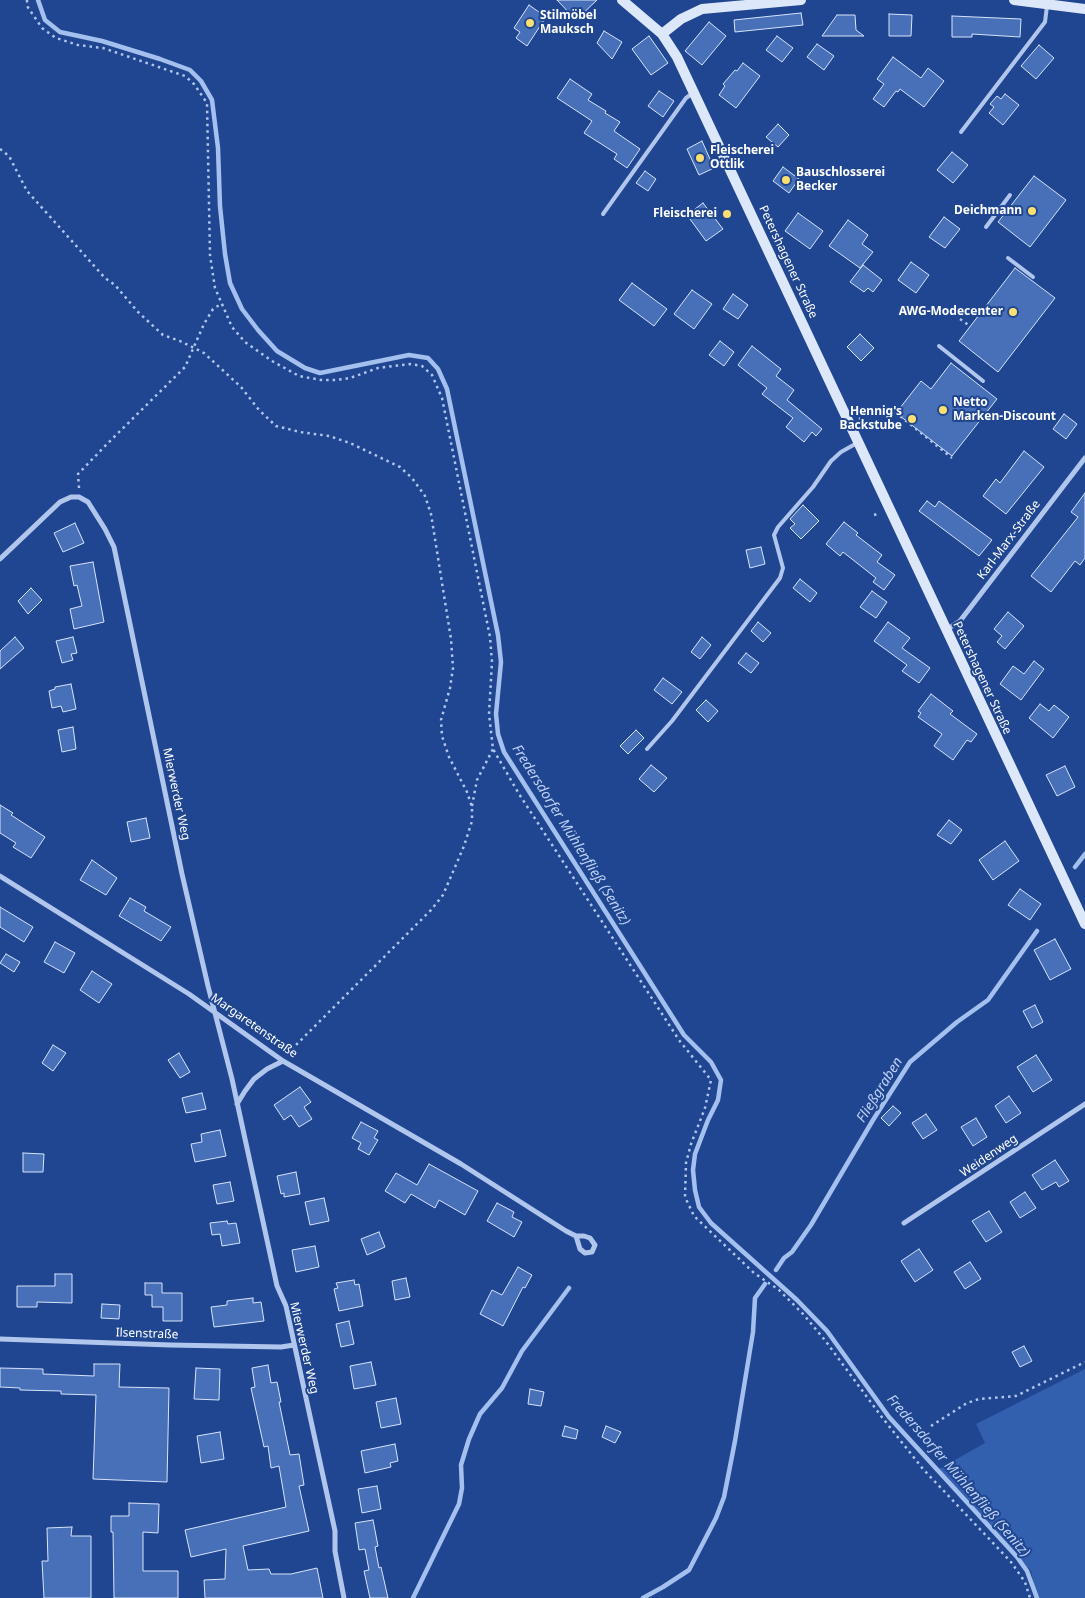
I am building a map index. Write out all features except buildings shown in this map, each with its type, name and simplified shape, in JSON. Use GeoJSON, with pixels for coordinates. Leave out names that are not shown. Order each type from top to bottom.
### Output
{"type":"FeatureCollection","features":[{"type":"Feature","properties":{"kind":"street","name":"Petershagener Straße"},"geometry":{"type":"LineString","coordinates":[[622,0],[662,34],[677,58],[1085,924]]}},
{"type":"Feature","properties":{"kind":"street"},"geometry":{"type":"LineString","coordinates":[[662,34],[681,19],[702,9],[801,0]]}},
{"type":"Feature","properties":{"kind":"street"},"geometry":{"type":"LineString","coordinates":[[1014,0],[1085,9]]}},
{"type":"Feature","properties":{"kind":"street","name":"Karl-Marx-Straße"},"geometry":{"type":"LineString","coordinates":[[946,630],[960,621],[1085,458]]}},
{"type":"Feature","properties":{"kind":"street"},"geometry":{"type":"LineString","coordinates":[[0,559],[60,502],[71,497],[79,497]]}},
{"type":"Feature","properties":{"kind":"street","name":"Mierwerder Weg"},"geometry":{"type":"LineString","coordinates":[[79,497],[88,502],[93,508],[114,547],[182,874],[237,1104],[277,1286],[286,1306],[335,1531],[335,1551],[344,1598]]}},
{"type":"Feature","properties":{"kind":"street","name":"Margaretenstraße"},"geometry":{"type":"LineString","coordinates":[[0,876],[189,994],[283,1061],[461,1164],[576,1236]]}},
{"type":"Feature","properties":{"kind":"street"},"geometry":{"type":"LineString","coordinates":[[237,1104],[254,1079],[267,1069],[283,1061]]}},
{"type":"Feature","properties":{"kind":"street","name":"Weidenweg"},"geometry":{"type":"LineString","coordinates":[[904,1223],[1085,1104]]}},
{"type":"Feature","properties":{"kind":"street","name":"Ilsenstraße"},"geometry":{"type":"LineString","coordinates":[[0,1339],[207,1346],[281,1347],[294,1344]]}},
{"type":"Feature","properties":{"kind":"lane"},"geometry":{"type":"LineString","coordinates":[[961,132],[1045,22],[1047,4]]}},
{"type":"Feature","properties":{"kind":"lane"},"geometry":{"type":"LineString","coordinates":[[603,214],[686,98],[694,92]]}},
{"type":"Feature","properties":{"kind":"lane"},"geometry":{"type":"LineString","coordinates":[[986,227],[1010,195]]}},
{"type":"Feature","properties":{"kind":"lane"},"geometry":{"type":"LineString","coordinates":[[1008,258],[1034,277]]}},
{"type":"Feature","properties":{"kind":"lane"},"geometry":{"type":"LineString","coordinates":[[939,346],[983,381]]}},
{"type":"Feature","properties":{"kind":"lane"},"geometry":{"type":"LineString","coordinates":[[647,749],[672,721],[780,578],[783,568],[774,535],[778,527],[813,487],[831,461],[841,452],[858,442]]}},
{"type":"Feature","properties":{"kind":"path"},"geometry":{"type":"LineString","coordinates":[[26,0],[27,6],[42,28],[56,38],[78,46],[103,48],[184,76],[194,84],[207,103],[210,255],[215,288],[232,327],[245,342],[299,376],[321,380],[350,378],[378,368],[410,364],[422,366],[432,375],[442,398],[490,637],[492,662],[489,714],[493,749],[524,802],[674,1032],[711,1080],[705,1108],[686,1163],[685,1197],[694,1216],[754,1274],[779,1290],[804,1315],[923,1469],[1011,1562],[1025,1582],[1030,1598]]}},
{"type":"Feature","properties":{"kind":"path"},"geometry":{"type":"LineString","coordinates":[[0,149],[9,156],[27,192],[105,278],[115,285],[138,312],[162,335],[194,347],[204,353],[241,387],[259,410],[276,426],[329,436],[350,443],[400,467],[412,478],[425,496],[431,514],[452,649],[453,668],[450,688],[441,720],[442,736],[449,757],[467,792],[472,807]]}},
{"type":"Feature","properties":{"kind":"path"},"geometry":{"type":"LineString","coordinates":[[79,497],[78,474],[185,367],[204,324],[213,309],[221,304]]}},
{"type":"Feature","properties":{"kind":"path"},"geometry":{"type":"LineString","coordinates":[[960,318],[970,326]]}},
{"type":"Feature","properties":{"kind":"path"},"geometry":{"type":"LineString","coordinates":[[894,404],[899,408],[895,412],[952,458]]}},
{"type":"Feature","properties":{"kind":"path"},"geometry":{"type":"LineString","coordinates":[[283,1061],[289,1051],[431,910],[443,895],[464,846],[472,821],[472,807],[477,780],[493,749]]}},
{"type":"Feature","properties":{"kind":"path"},"geometry":{"type":"LineString","coordinates":[[930,1426],[967,1403],[979,1399],[1016,1396],[1085,1362]]}},
{"type":"Feature","properties":{"kind":"shaded area"},"geometry":{"type":"Polygon","coordinates":[[[1085,1369],[1085,1598],[1037,1598],[1031,1571],[937,1470],[985,1443],[976,1424],[1085,1369]]]}},
{"type":"Feature","properties":{"kind":"waterway","name":"Fredersdorfer Mühlenfließ (Senitz)"},"geometry":{"type":"LineString","coordinates":[[38,0],[45,20],[60,32],[102,41],[160,59],[190,70],[201,81],[212,100],[218,148],[220,206],[230,283],[242,309],[277,351],[305,368],[320,373],[409,355],[428,358],[438,369],[447,389],[498,635],[501,662],[496,714],[498,734],[504,752],[684,1035],[711,1062],[721,1080],[718,1100],[695,1154],[693,1170],[699,1207],[711,1223],[797,1300],[827,1331],[889,1417],[1017,1557],[1027,1571],[1037,1598]]}},
{"type":"Feature","properties":{"kind":"waterway","name":"Fließgraben"},"geometry":{"type":"LineString","coordinates":[[1075,867],[1085,854]]}},
{"type":"Feature","properties":{"kind":"waterway","name":"Fließgraben"},"geometry":{"type":"LineString","coordinates":[[776,1270],[784,1258],[792,1252],[811,1225],[873,1120],[910,1062],[957,1022],[988,1000],[1037,931]]}},
{"type":"Feature","properties":{"kind":"waterway"},"geometry":{"type":"LineString","coordinates":[[643,1598],[689,1570],[716,1518],[724,1497],[735,1441],[753,1332],[755,1298],[765,1284]]}},
{"type":"Feature","properties":{"kind":"waterway"},"geometry":{"type":"LineString","coordinates":[[413,1598],[459,1504],[462,1488],[461,1465],[469,1439],[480,1414],[502,1388],[522,1351],[569,1288]]}},
{"type":"Feature","properties":{"kind":"place","name":"Stilmöbel Mauksch"},"geometry":{"type":"Point","coordinates":[530,23]}},
{"type":"Feature","properties":{"kind":"place","name":"Fleischerei Ottlik"},"geometry":{"type":"Point","coordinates":[700,158]}},
{"type":"Feature","properties":{"kind":"place","name":"Bauschlosserei Becker"},"geometry":{"type":"Point","coordinates":[786,180]}},
{"type":"Feature","properties":{"kind":"place","name":"Deichmann"},"geometry":{"type":"Point","coordinates":[1032,211]}},
{"type":"Feature","properties":{"kind":"place","name":"Fleischerei"},"geometry":{"type":"Point","coordinates":[727,214]}},
{"type":"Feature","properties":{"kind":"place","name":"AWG-Modecenter"},"geometry":{"type":"Point","coordinates":[1013,312]}},
{"type":"Feature","properties":{"kind":"place","name":"Netto Marken-Discount"},"geometry":{"type":"Point","coordinates":[943,410]}},
{"type":"Feature","properties":{"kind":"place","name":"Hennig's Backstube"},"geometry":{"type":"Point","coordinates":[912,419]}}]}
